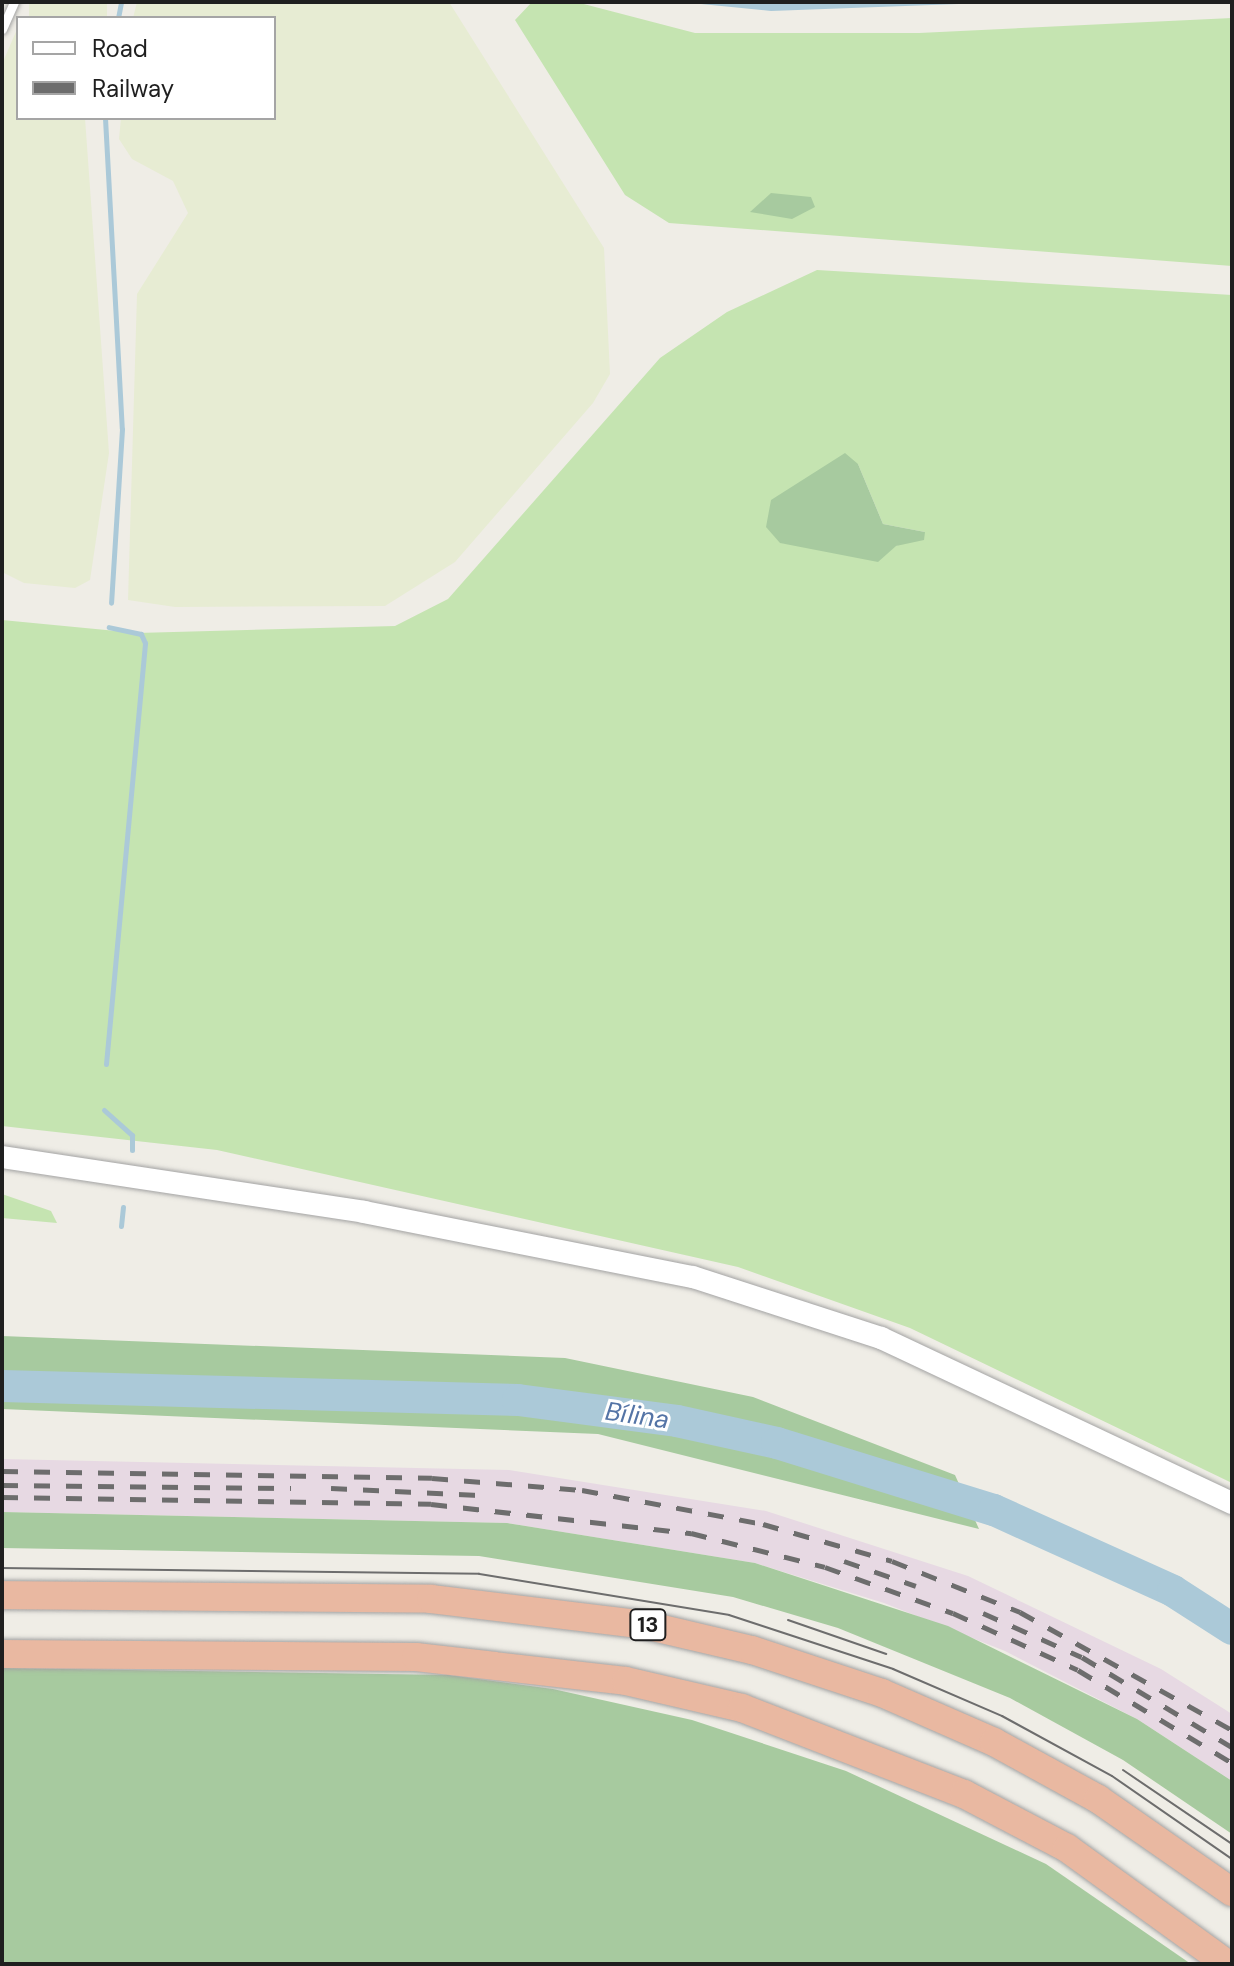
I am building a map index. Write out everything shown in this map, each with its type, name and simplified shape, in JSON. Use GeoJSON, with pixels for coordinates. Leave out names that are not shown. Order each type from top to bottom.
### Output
{"type":"FeatureCollection","features":[{"type":"Feature","properties":{"kind":"highway","name":"13"},"geometry":{"type":"LineString","coordinates":[[2,1595],[431,1599],[645,1625],[752,1650],[882,1693],[994,1742],[1098,1799],[1232,1892]]}},
{"type":"Feature","properties":{"kind":"highway"},"geometry":{"type":"LineString","coordinates":[[2,1654],[416,1657],[626,1681],[742,1708],[862,1749],[1067,1848],[1227,1964]]}},
{"type":"Feature","properties":{"kind":"street"},"geometry":{"type":"LineString","coordinates":[[2,1157],[364,1212],[707,1281],[895,1344],[1232,1503]]}},
{"type":"Feature","properties":{"kind":"lane"},"geometry":{"type":"LineString","coordinates":[[2,29],[14,2]]}},
{"type":"Feature","properties":{"kind":"shaded area"},"geometry":{"type":"Polygon","coordinates":[[[2,1459],[509,1470],[766,1511],[968,1576],[1161,1669],[1232,1714],[1232,1781],[1137,1719],[1005,1651],[884,1603],[755,1563],[507,1523],[2,1512],[2,1459]]]}},
{"type":"Feature","properties":{"kind":"green space"},"geometry":{"type":"Polygon","coordinates":[[[29,2],[107,2],[107,16],[29,16],[29,2]]]}},
{"type":"Feature","properties":{"kind":"green space"},"geometry":{"type":"Polygon","coordinates":[[[137,2],[449,2],[604,248],[610,374],[593,403],[455,562],[385,606],[175,607],[128,600],[137,294],[188,213],[173,181],[132,159],[119,139],[121,120],[276,120],[276,16],[134,16],[137,2]]]}},
{"type":"Feature","properties":{"kind":"green space"},"geometry":{"type":"Polygon","coordinates":[[[532,2],[576,2],[695,33],[919,33],[1232,18],[1232,266],[669,223],[625,195],[515,20],[532,2]]]}},
{"type":"Feature","properties":{"kind":"green space"},"geometry":{"type":"Polygon","coordinates":[[[16,32],[16,120],[85,120],[109,453],[90,580],[75,588],[24,583],[2,572],[2,64],[16,32]]]}},
{"type":"Feature","properties":{"kind":"green space"},"geometry":{"type":"Polygon","coordinates":[[[771,193],[811,197],[815,207],[792,219],[750,212],[771,193]]]}},
{"type":"Feature","properties":{"kind":"green space"},"geometry":{"type":"Polygon","coordinates":[[[817,270],[1232,295],[1232,1483],[910,1328],[738,1267],[217,1150],[2,1126],[2,620],[137,633],[395,626],[448,599],[660,358],[727,312],[817,270]],[[858,464],[780,543],[896,546],[925,532],[883,524],[858,464]]]}},
{"type":"Feature","properties":{"kind":"green space"},"geometry":{"type":"Polygon","coordinates":[[[845,453],[858,464],[883,524],[925,532],[924,540],[896,546],[878,562],[780,543],[766,527],[771,500],[845,453]]]}},
{"type":"Feature","properties":{"kind":"green space"},"geometry":{"type":"Polygon","coordinates":[[[2,1194],[51,1211],[57,1223],[2,1218],[2,1194]]]}},
{"type":"Feature","properties":{"kind":"green space"},"geometry":{"type":"Polygon","coordinates":[[[2,1336],[565,1358],[753,1397],[955,1475],[979,1529],[598,1434],[2,1409],[2,1336]]]}},
{"type":"Feature","properties":{"kind":"green space"},"geometry":{"type":"Polygon","coordinates":[[[2,1512],[507,1523],[755,1563],[948,1626],[1137,1719],[1232,1781],[1232,1834],[1123,1760],[1010,1698],[838,1628],[733,1597],[479,1556],[2,1548],[2,1512]]]}},
{"type":"Feature","properties":{"kind":"green space"},"geometry":{"type":"Polygon","coordinates":[[[2,1668],[448,1675],[553,1689],[692,1720],[846,1771],[1046,1864],[1191,1964],[2,1964],[2,1668]]]}},
{"type":"Feature","properties":{"kind":"water"},"geometry":{"type":"Polygon","coordinates":[[[681,2],[1012,2],[771,11],[681,2]]]}},
{"type":"Feature","properties":{"kind":"waterway"},"geometry":{"type":"LineString","coordinates":[[118,16],[121,2]]}},
{"type":"Feature","properties":{"kind":"waterway"},"geometry":{"type":"LineString","coordinates":[[105,120],[122,429],[111,603]]}},
{"type":"Feature","properties":{"kind":"waterway"},"geometry":{"type":"LineString","coordinates":[[106,1064],[145,643],[141,634],[109,627]]}},
{"type":"Feature","properties":{"kind":"waterway"},"geometry":{"type":"LineString","coordinates":[[104,1110],[132,1135],[132,1150]]}},
{"type":"Feature","properties":{"kind":"waterway"},"geometry":{"type":"LineString","coordinates":[[121,1226],[123,1207]]}},
{"type":"Feature","properties":{"kind":"waterway","name":"Bílina"},"geometry":{"type":"LineString","coordinates":[[2,1386],[518,1400],[677,1421],[777,1443],[994,1510],[1173,1591],[1232,1629]]}},
{"type":"Feature","properties":{"kind":"tram line"},"geometry":{"type":"LineString","coordinates":[[2,1568],[479,1574],[729,1615],[893,1669],[1002,1716],[1112,1776],[1232,1859]]}},
{"type":"Feature","properties":{"kind":"tram line"},"geometry":{"type":"LineString","coordinates":[[788,1620],[886,1654]]}},
{"type":"Feature","properties":{"kind":"tram line"},"geometry":{"type":"LineString","coordinates":[[1123,1770],[1232,1844]]}},
{"type":"Feature","properties":{"kind":"railway"},"geometry":{"type":"LineString","coordinates":[[2,1471],[432,1478],[582,1490],[763,1524],[892,1561],[1020,1612],[1232,1730]]}},
{"type":"Feature","properties":{"kind":"railway"},"geometry":{"type":"LineString","coordinates":[[2,1485],[291,1488]]}},
{"type":"Feature","properties":{"kind":"railway"},"geometry":{"type":"LineString","coordinates":[[331,1488],[479,1495]]}},
{"type":"Feature","properties":{"kind":"railway"},"geometry":{"type":"LineString","coordinates":[[2,1497],[431,1504],[691,1533],[825,1567],[953,1613],[1078,1670],[1232,1763]]}},
{"type":"Feature","properties":{"kind":"railway"},"geometry":{"type":"LineString","coordinates":[[844,1561],[916,1586]]}},
{"type":"Feature","properties":{"kind":"railway"},"geometry":{"type":"LineString","coordinates":[[983,1613],[1082,1657],[1232,1747]]}}]}
